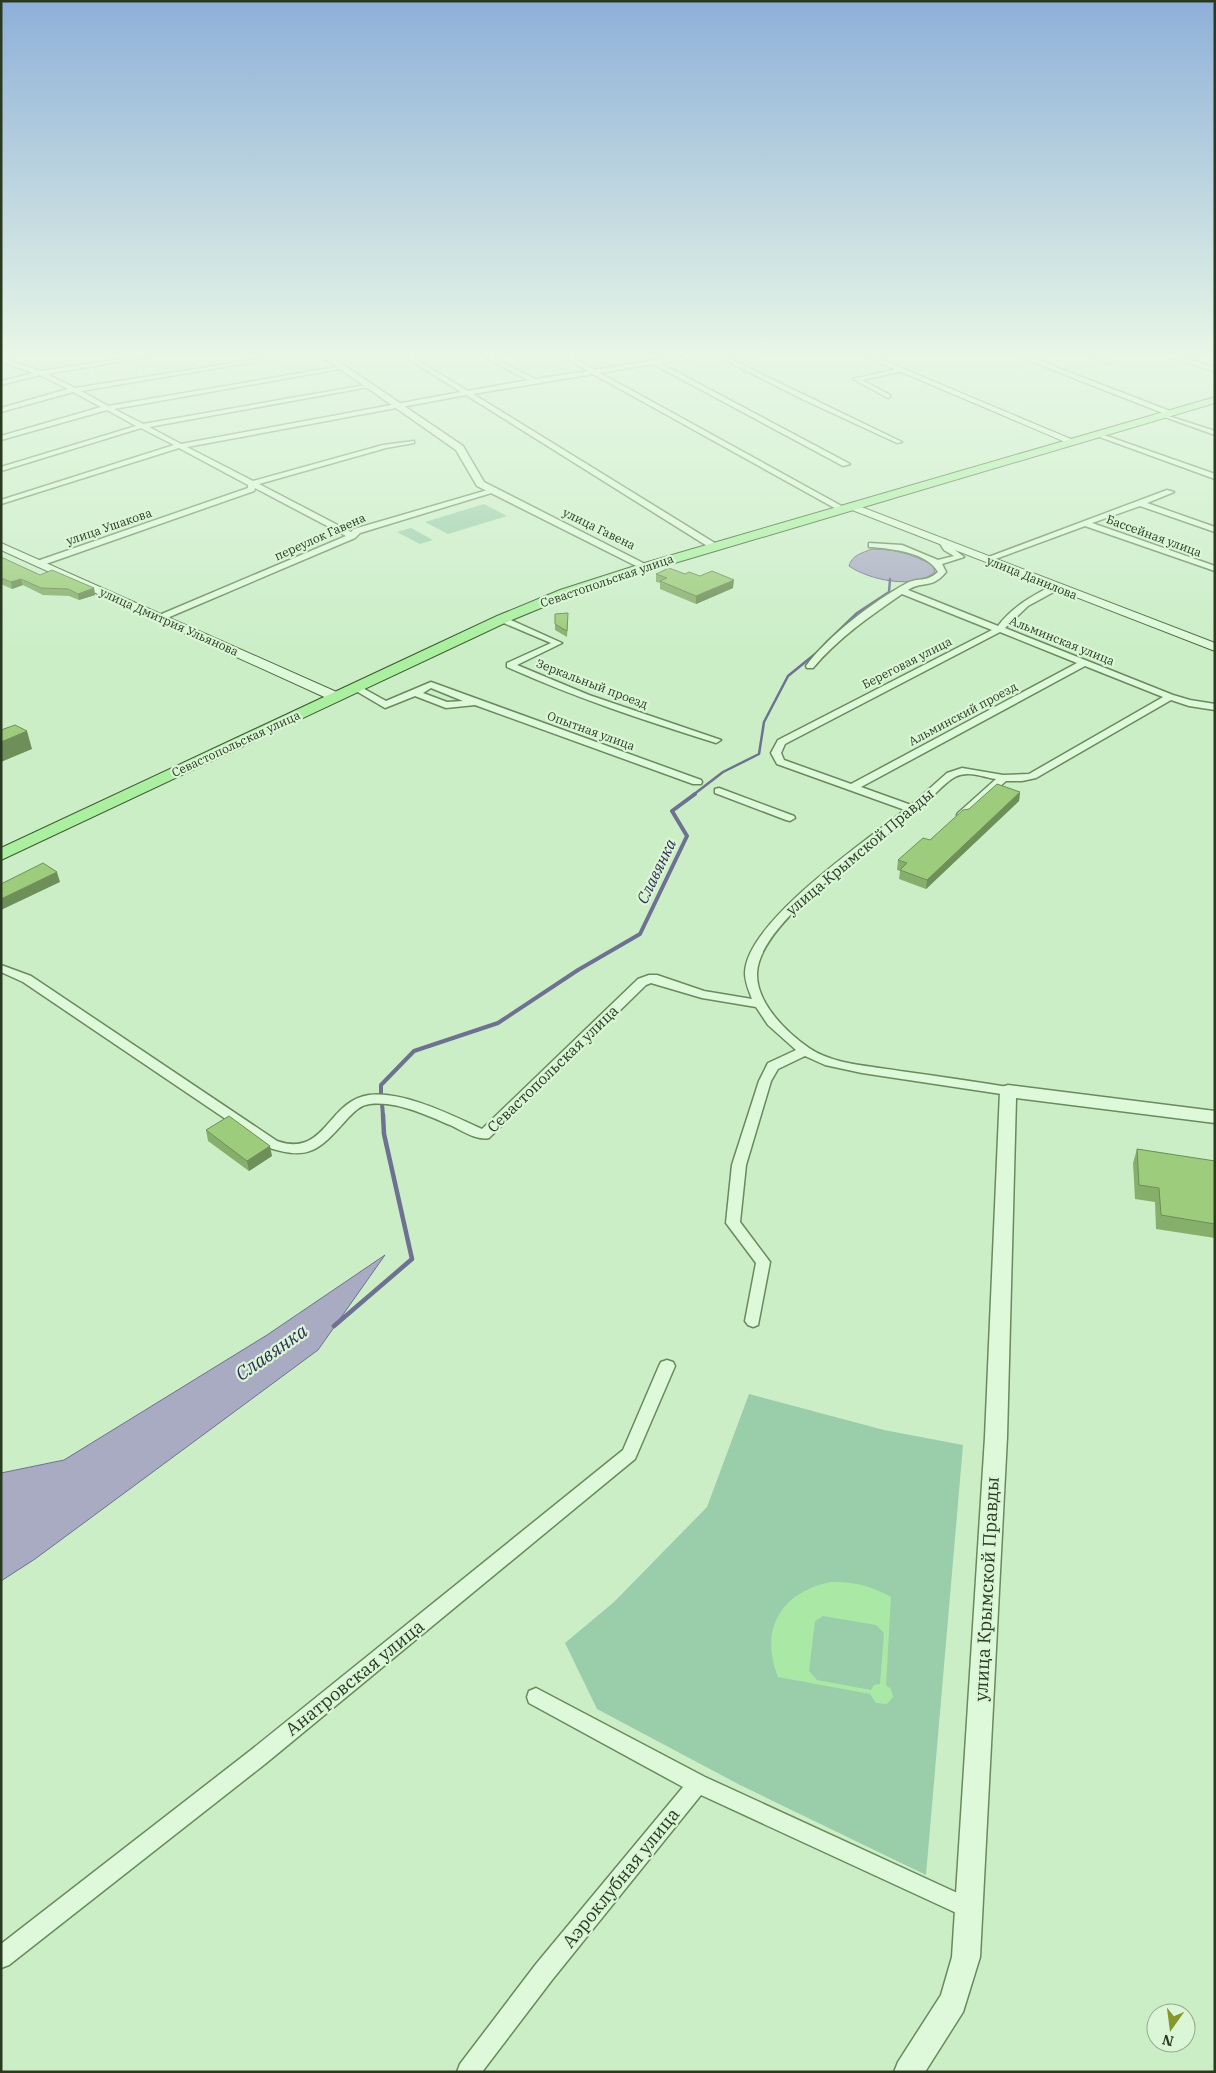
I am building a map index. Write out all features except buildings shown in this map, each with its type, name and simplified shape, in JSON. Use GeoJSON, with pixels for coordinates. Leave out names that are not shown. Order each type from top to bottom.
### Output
{"type":"FeatureCollection","features":[{"type":"Feature","properties":{"kind":"main road","name":"Севастопольская улица"},"geometry":{"type":"LineString","coordinates":[[1,855],[502,619],[565,593],[715,546],[1033,454]]}},
{"type":"Feature","properties":{"kind":"main road","name":"улица Данилова"},"geometry":{"type":"LineString","coordinates":[[847,508],[943,542],[1215,647]]}},
{"type":"Feature","properties":{"kind":"main road","name":"улица Дмитрия Ульянова"},"geometry":{"type":"LineString","coordinates":[[1,546],[336,697]]}},
{"type":"Feature","properties":{"kind":"street"},"geometry":{"type":"LineString","coordinates":[[1,469],[51,454]]}},
{"type":"Feature","properties":{"kind":"street"},"geometry":{"type":"LineString","coordinates":[[1,502],[154,454]]}},
{"type":"Feature","properties":{"kind":"street"},"geometry":{"type":"LineString","coordinates":[[194,454],[352,536]]}},
{"type":"Feature","properties":{"kind":"street","name":"улица Ушакова"},"geometry":{"type":"LineString","coordinates":[[40,563],[251,489],[252,484],[357,454]]}},
{"type":"Feature","properties":{"kind":"street","name":"улица Гавена"},"geometry":{"type":"LineString","coordinates":[[463,454],[480,484],[646,567]]}},
{"type":"Feature","properties":{"kind":"street"},"geometry":{"type":"LineString","coordinates":[[563,454],[715,546]]}},
{"type":"Feature","properties":{"kind":"street"},"geometry":{"type":"LineString","coordinates":[[747,454],[847,508]]}},
{"type":"Feature","properties":{"kind":"street"},"geometry":{"type":"LineString","coordinates":[[827,454],[846,464]]}},
{"type":"Feature","properties":{"kind":"street"},"geometry":{"type":"LineString","coordinates":[[1152,454],[1215,477]]}},
{"type":"Feature","properties":{"kind":"street","name":"переулок Гавена"},"geometry":{"type":"LineString","coordinates":[[160,618],[352,536],[357,531],[494,491]]}},
{"type":"Feature","properties":{"kind":"street"},"geometry":{"type":"LineString","coordinates":[[986,560],[1142,504],[1170,492]]}},
{"type":"Feature","properties":{"kind":"street"},"geometry":{"type":"LineString","coordinates":[[1142,504],[1215,530]]}},
{"type":"Feature","properties":{"kind":"street","name":"Бассейная улица"},"geometry":{"type":"LineString","coordinates":[[1086,523],[1215,569]]}},
{"type":"Feature","properties":{"kind":"street"},"geometry":{"type":"LineString","coordinates":[[937,563],[960,557],[947,548],[943,542]]}},
{"type":"Feature","properties":{"kind":"street"},"geometry":{"type":"LineString","coordinates":[[810,666],[819,655],[857,621],[912,584],[932,581],[942,572],[937,563],[902,547],[872,546]]}},
{"type":"Feature","properties":{"kind":"street","name":"Береговая улица"},"geometry":{"type":"LineString","coordinates":[[853,787],[780,762],[776,753],[780,742],[1000,629],[1009,615],[1056,587]]}},
{"type":"Feature","properties":{"kind":"street","name":"Альминская улица"},"geometry":{"type":"LineString","coordinates":[[903,591],[1170,697],[1189,703],[1215,706]]}},
{"type":"Feature","properties":{"kind":"street","name":"Зеркальный проезд"},"geometry":{"type":"LineString","coordinates":[[502,619],[558,643],[510,665],[564,689],[633,714],[716,740]]}},
{"type":"Feature","properties":{"kind":"street","name":"Альминский проезд"},"geometry":{"type":"LineString","coordinates":[[853,787],[1085,663]]}},
{"type":"Feature","properties":{"kind":"street","name":"Опытная улица"},"geometry":{"type":"LineString","coordinates":[[356,688],[385,705],[415,693],[446,704],[476,702],[697,782]]}},
{"type":"Feature","properties":{"kind":"street","name":"улица Крымской Правды"},"geometry":{"type":"LineString","coordinates":[[1170,697],[1032,776],[1003,778],[966,770],[958,771],[951,775],[825,878],[781,918],[759,946],[751,974],[760,1004],[772,1022],[805,1051],[830,1062],[862,1069],[1008,1091],[1215,1117]]}},
{"type":"Feature","properties":{"kind":"street"},"geometry":{"type":"LineString","coordinates":[[962,815],[1003,778]]}},
{"type":"Feature","properties":{"kind":"street"},"geometry":{"type":"LineString","coordinates":[[853,787],[913,808]]}},
{"type":"Feature","properties":{"kind":"street"},"geometry":{"type":"LineString","coordinates":[[719,791],[790,818]]}},
{"type":"Feature","properties":{"kind":"street","name":"Севастопольская улица"},"geometry":{"type":"LineString","coordinates":[[1,968],[27,979],[272,1144],[291,1151],[309,1149],[356,1103],[376,1098],[403,1103],[484,1135],[642,982],[649,978],[657,978],[702,994],[760,1004]]}},
{"type":"Feature","properties":{"kind":"street"},"geometry":{"type":"LineString","coordinates":[[753,1321],[763,1262],[732,1223],[739,1164],[765,1081],[774,1066],[805,1051]]}},
{"type":"Feature","properties":{"kind":"street","name":"улица Крымской Правды"},"geometry":{"type":"LineString","coordinates":[[908,2072],[953,2002],[966,1957],[995,1442],[1008,1091]]}},
{"type":"Feature","properties":{"kind":"street","name":"Анатровская улица"},"geometry":{"type":"LineString","coordinates":[[1,1957],[258,1758],[629,1454],[667,1366]]}},
{"type":"Feature","properties":{"kind":"street"},"geometry":{"type":"LineString","coordinates":[[536,1697],[698,1784],[970,1908]]}},
{"type":"Feature","properties":{"kind":"street","name":"Аэроклубная улица"},"geometry":{"type":"LineString","coordinates":[[468,2072],[544,1972],[698,1784]]}},
{"type":"Feature","properties":{"kind":"shaded area"},"geometry":{"type":"Polygon","coordinates":[[[484,504],[507,516],[448,534],[425,522],[484,504]]]}},
{"type":"Feature","properties":{"kind":"shaded area"},"geometry":{"type":"Polygon","coordinates":[[[411,528],[433,540],[420,544],[397,532],[411,528]]]}},
{"type":"Feature","properties":{"kind":"shaded area"},"geometry":{"type":"Polygon","coordinates":[[[749,1394],[884,1430],[963,1445],[926,1875],[740,1785],[597,1709],[565,1643],[614,1602],[707,1507],[749,1394]]]}},
{"type":"Feature","properties":{"kind":"sand"},"geometry":{"type":"Polygon","coordinates":[[[831,1582],[855,1583],[891,1597],[886,1685],[891,1689],[893,1697],[887,1704],[876,1703],[870,1694],[778,1677],[771,1643],[773,1628],[787,1604],[799,1594],[831,1582]],[[823,1616],[815,1621],[809,1671],[817,1680],[871,1690],[874,1685],[880,1684],[884,1633],[876,1625],[823,1616]]]}},
{"type":"Feature","properties":{"kind":"water"},"geometry":{"type":"Polygon","coordinates":[[[872,549],[897,551],[910,555],[933,565],[935,572],[916,581],[904,582],[880,579],[849,566],[852,559],[872,549]]]}},
{"type":"Feature","properties":{"kind":"water"},"geometry":{"type":"Polygon","coordinates":[[[385,1255],[318,1350],[35,1559],[1,1581],[1,1473],[64,1460],[267,1335],[385,1255]]]}},
{"type":"Feature","properties":{"kind":"waterway","name":"Славянка"},"geometry":{"type":"LineString","coordinates":[[826,643],[857,613],[889,592],[890,579]]}},
{"type":"Feature","properties":{"kind":"waterway","name":"Славянка"},"geometry":{"type":"LineString","coordinates":[[693,795],[723,772],[759,754],[764,722],[788,676],[820,650]]}},
{"type":"Feature","properties":{"kind":"waterway","name":"Славянка"},"geometry":{"type":"LineString","coordinates":[[381,1095],[381,1085],[414,1051],[498,1023],[578,970],[640,934],[687,836],[672,811],[695,794]]}},
{"type":"Feature","properties":{"kind":"waterway","name":"Славянка"},"geometry":{"type":"LineString","coordinates":[[382,1103],[383,1116]]}},
{"type":"Feature","properties":{"kind":"waterway","name":"Славянка"},"geometry":{"type":"LineString","coordinates":[[334,1326],[412,1259],[384,1134],[383,1115]]}}]}
